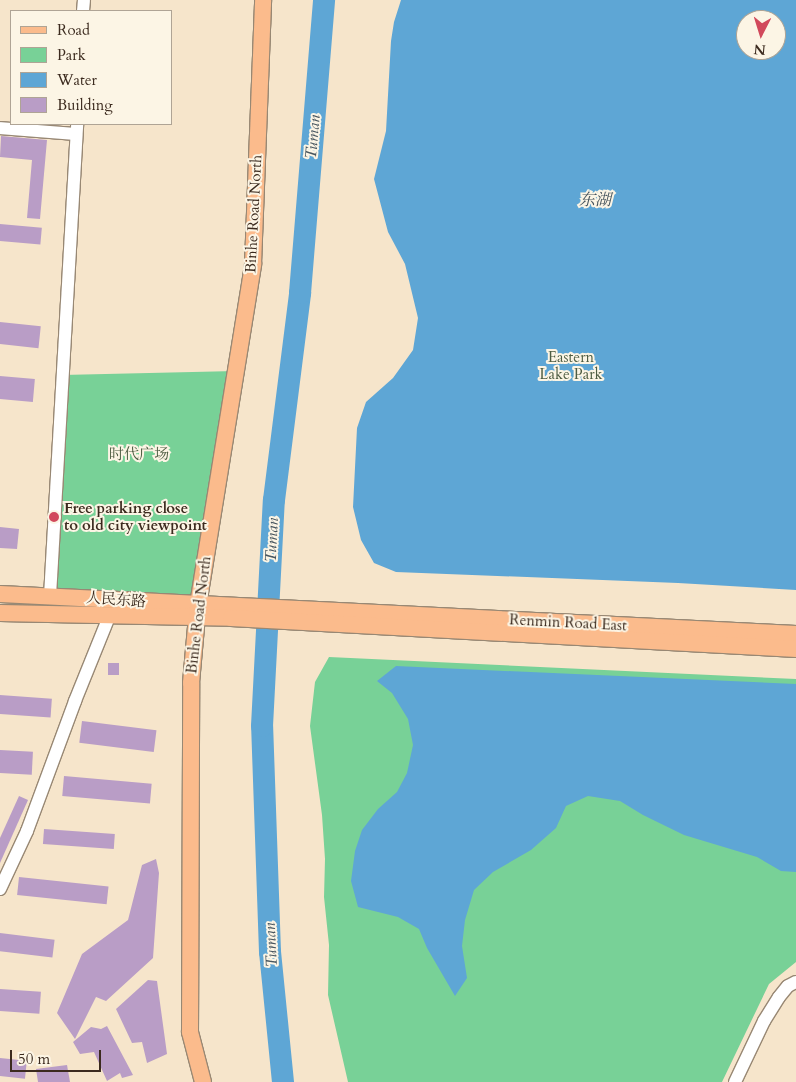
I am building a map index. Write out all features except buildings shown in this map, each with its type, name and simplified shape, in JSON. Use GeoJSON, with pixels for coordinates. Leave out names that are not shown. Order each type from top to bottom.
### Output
{"type":"FeatureCollection","features":[{"type":"Feature","properties":{"kind":"main road","name":"Binhe Road North"},"geometry":{"type":"LineString","coordinates":[[203,1082],[190,1032],[191,683],[197,611],[253,264],[263,0]]}},
{"type":"Feature","properties":{"kind":"main road","name":"人民东路"},"geometry":{"type":"LineString","coordinates":[[0,594],[50,596],[197,611],[341,618]]}},
{"type":"Feature","properties":{"kind":"main road","name":"人民东路"},"geometry":{"type":"LineString","coordinates":[[0,613],[109,617],[197,611]]}},
{"type":"Feature","properties":{"kind":"main road","name":"Renmin Road East"},"geometry":{"type":"LineString","coordinates":[[341,618],[796,634]]}},
{"type":"Feature","properties":{"kind":"main road","name":"Renmin Road East"},"geometry":{"type":"LineString","coordinates":[[341,618],[796,649]]}},
{"type":"Feature","properties":{"kind":"street"},"geometry":{"type":"LineString","coordinates":[[0,128],[76,129],[50,596]]}},
{"type":"Feature","properties":{"kind":"street"},"geometry":{"type":"LineString","coordinates":[[0,889],[28,831],[75,702],[109,617]]}},
{"type":"Feature","properties":{"kind":"street"},"geometry":{"type":"LineString","coordinates":[[735,1082],[774,1005],[788,986],[796,982]]}},
{"type":"Feature","properties":{"kind":"green space","name":"时代广场"},"geometry":{"type":"Polygon","coordinates":[[[236,371],[198,605],[50,596],[62,375],[236,371]]]}},
{"type":"Feature","properties":{"kind":"green space"},"geometry":{"type":"Polygon","coordinates":[[[329,657],[796,679],[796,962],[769,984],[722,1082],[348,1082],[328,995],[329,945],[324,897],[325,859],[322,815],[310,726],[315,682],[329,657]]]}},
{"type":"Feature","properties":{"kind":"water","name":"东湖"},"geometry":{"type":"Polygon","coordinates":[[[401,0],[796,0],[796,590],[678,583],[396,572],[374,563],[361,540],[353,507],[357,428],[366,402],[393,378],[413,350],[418,318],[405,264],[388,232],[374,179],[386,131],[391,41],[394,22],[401,0]]]}},
{"type":"Feature","properties":{"kind":"water"},"geometry":{"type":"Polygon","coordinates":[[[396,666],[796,684],[796,872],[781,871],[757,857],[684,835],[643,815],[620,801],[588,796],[566,806],[556,828],[531,850],[493,872],[474,890],[465,920],[462,946],[467,978],[455,996],[427,948],[419,929],[398,917],[358,907],[351,881],[355,851],[362,830],[378,809],[397,792],[407,773],[413,745],[408,719],[392,693],[377,681],[396,666]]]}},
{"type":"Feature","properties":{"kind":"waterway","name":"Tuman"},"geometry":{"type":"LineString","coordinates":[[283,1082],[270,952],[262,726],[274,500],[300,293],[324,0]]}},
{"type":"Feature","properties":{"kind":"place","name":"Free parking close to old city viewpoint"},"geometry":{"type":"Point","coordinates":[54,517]}},
{"type":"Feature","properties":{"kind":"park label","name":"Eastern Lake Park"},"geometry":{"type":"Point","coordinates":[571,366]}}]}
